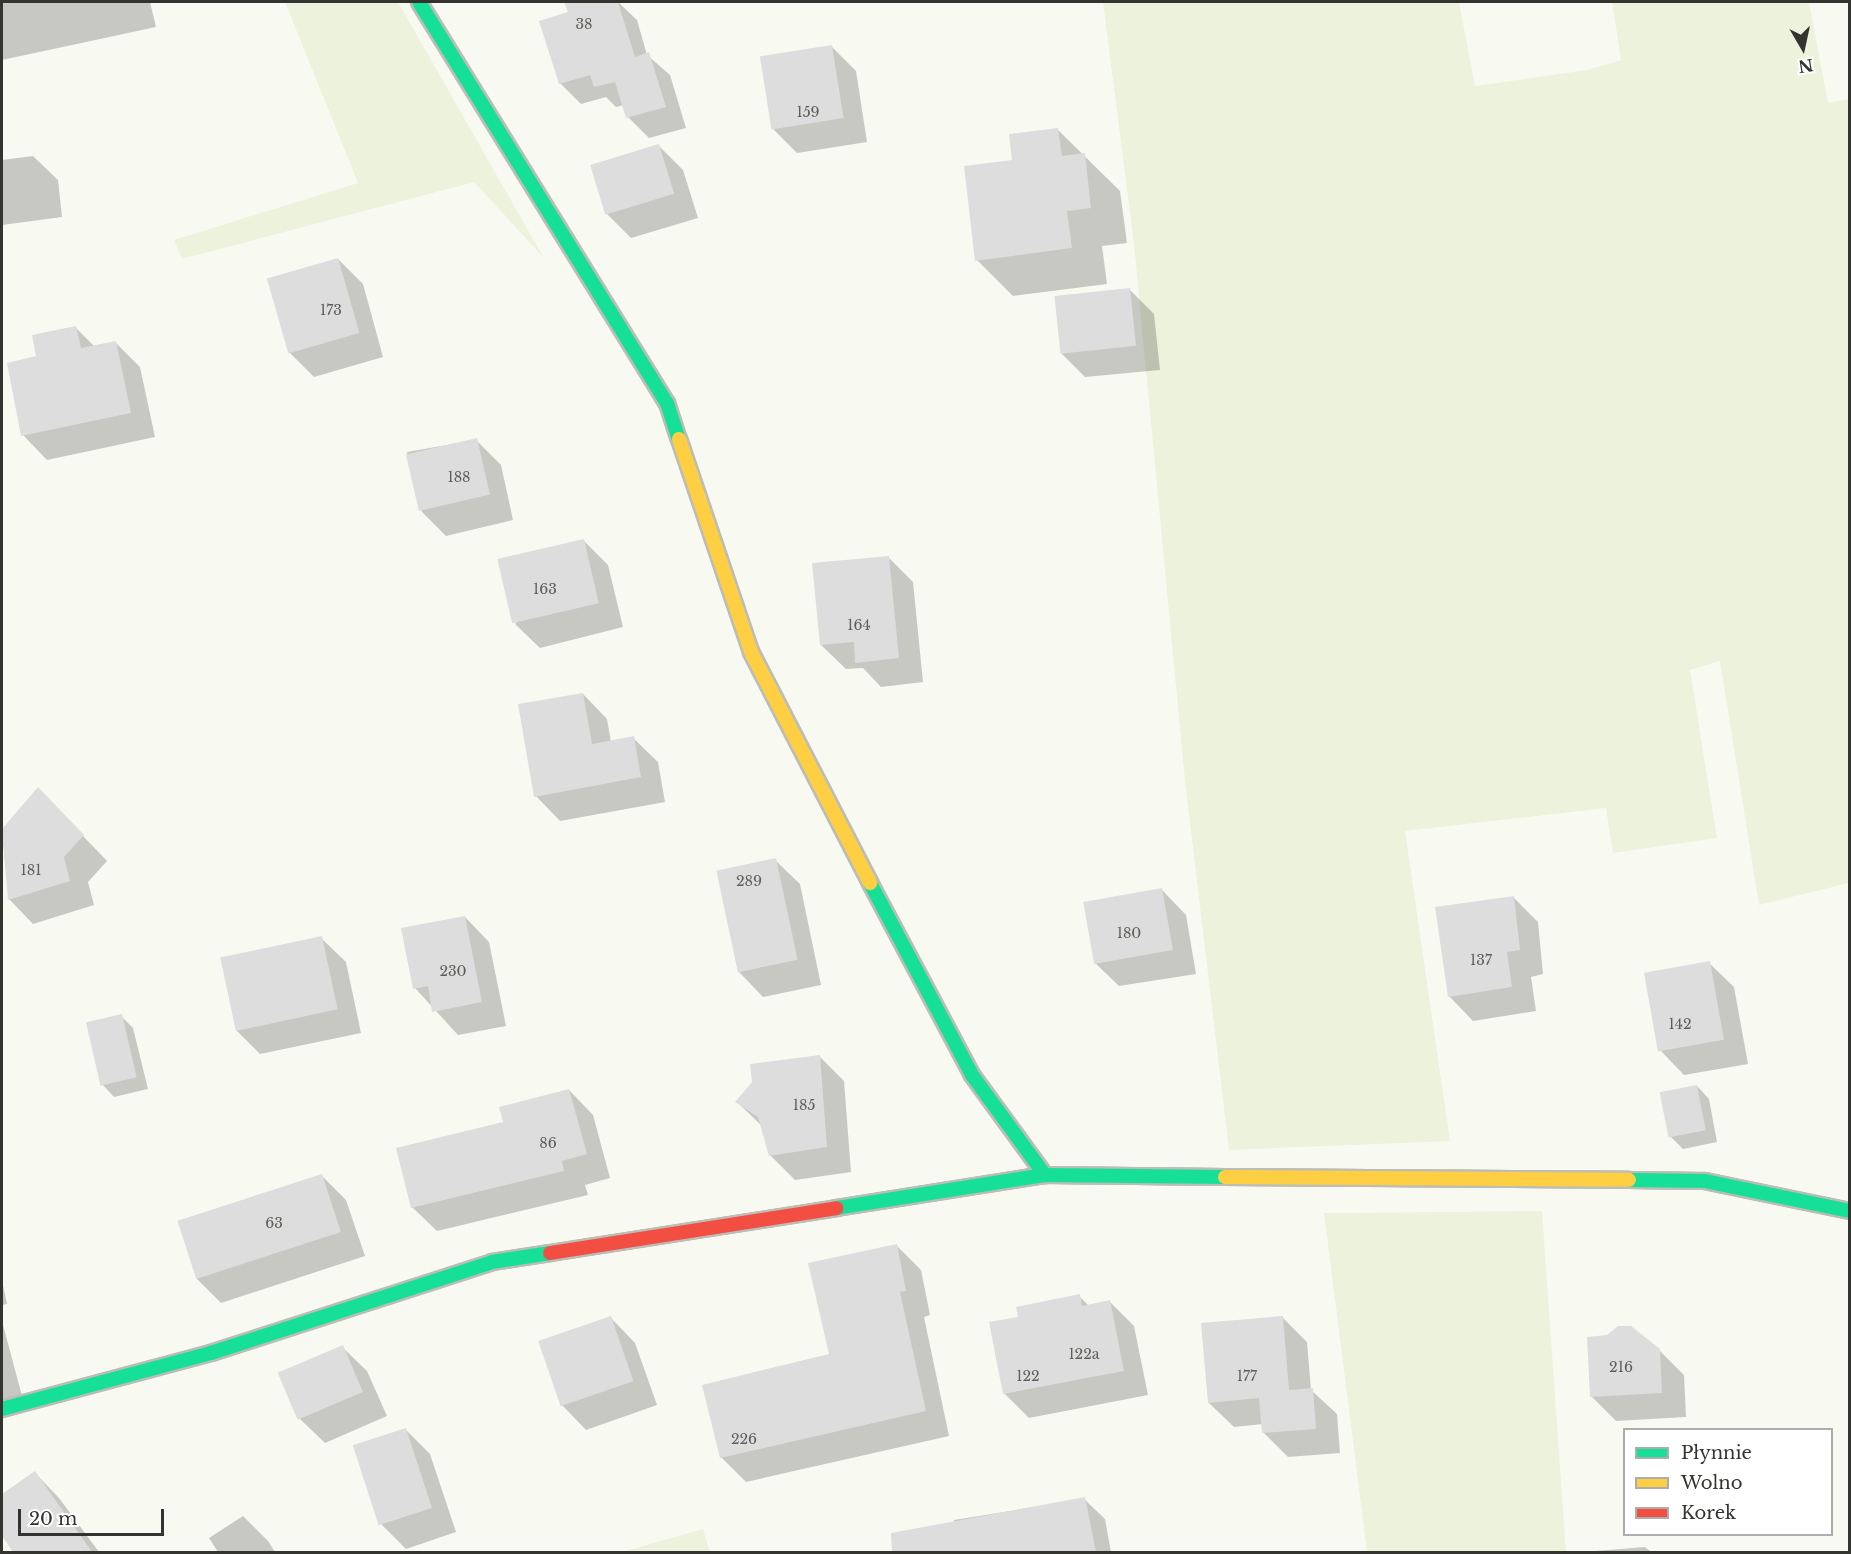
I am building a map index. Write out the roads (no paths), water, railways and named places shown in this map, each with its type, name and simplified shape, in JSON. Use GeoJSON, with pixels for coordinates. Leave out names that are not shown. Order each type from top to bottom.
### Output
{"type":"FeatureCollection","features":[{"type":"Feature","properties":{"kind":"street"},"geometry":{"type":"LineString","coordinates":[[419,2],[667,403],[751,652],[779,711],[972,1076],[1045,1175]]}},
{"type":"Feature","properties":{"kind":"street"},"geometry":{"type":"LineString","coordinates":[[2,1409],[211,1353],[492,1262],[1045,1175],[1705,1181],[1850,1211]]}}]}
